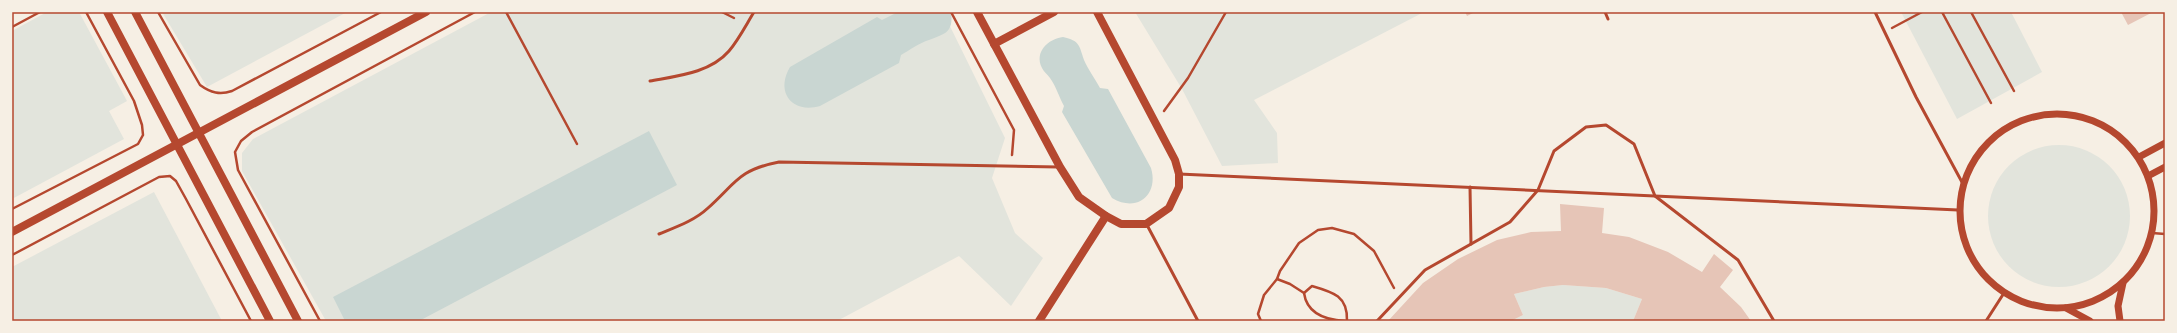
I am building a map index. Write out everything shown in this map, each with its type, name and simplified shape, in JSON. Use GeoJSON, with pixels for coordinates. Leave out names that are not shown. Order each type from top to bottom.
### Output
{"type":"FeatureCollection","features":[{"type":"Feature","properties":{"kind":"main road"},"geometry":{"type":"LineString","coordinates":[[107,12],[270,321]]}},
{"type":"Feature","properties":{"kind":"main road"},"geometry":{"type":"LineString","coordinates":[[135,12],[298,321]]}},
{"type":"Feature","properties":{"kind":"main road"},"geometry":{"type":"LineString","coordinates":[[12,232],[426,12]]}},
{"type":"Feature","properties":{"kind":"main road"},"geometry":{"type":"LineString","coordinates":[[977,12],[1060,167],[1079,197],[1106,216],[1121,224],[1146,224],[1169,208],[1179,188],[1179,174],[1175,160],[1097,12]]}},
{"type":"Feature","properties":{"kind":"main road"},"geometry":{"type":"LineString","coordinates":[[994,44],[1054,12]]}},
{"type":"Feature","properties":{"kind":"main road"},"geometry":{"type":"LineString","coordinates":[[1039,321],[1106,216]]}},
{"type":"Feature","properties":{"kind":"street"},"geometry":{"type":"LineString","coordinates":[[2048,114],[2068,114],[2088,118],[2108,127],[2125,141],[2139,157],[2148,176],[2154,204],[2152,233],[2141,260],[2123,282],[2097,300],[2066,308],[2037,306],[2023,302],[2004,293],[1988,281],[1970,254],[1961,230],[1958,210],[1963,184],[1972,162],[1992,138],[2009,126],[2028,118],[2048,114]]}},
{"type":"Feature","properties":{"kind":"street"},"geometry":{"type":"LineString","coordinates":[[2139,157],[2165,143]]}},
{"type":"Feature","properties":{"kind":"street"},"geometry":{"type":"LineString","coordinates":[[2148,176],[2165,167]]}},
{"type":"Feature","properties":{"kind":"street"},"geometry":{"type":"LineString","coordinates":[[2120,321],[2118,306],[2123,282]]}},
{"type":"Feature","properties":{"kind":"street"},"geometry":{"type":"LineString","coordinates":[[2066,308],[2090,321]]}},
{"type":"Feature","properties":{"kind":"lane"},"geometry":{"type":"LineString","coordinates":[[650,81],[695,72],[715,64],[729,51],[754,12]]}},
{"type":"Feature","properties":{"kind":"lane"},"geometry":{"type":"LineString","coordinates":[[1605,12],[1608,19]]}},
{"type":"Feature","properties":{"kind":"lane"},"geometry":{"type":"LineString","coordinates":[[1875,12],[1963,184]]}},
{"type":"Feature","properties":{"kind":"lane"},"geometry":{"type":"LineString","coordinates":[[1377,321],[1425,270],[1510,222],[1538,190],[1554,152],[1586,127],[1606,125],[1634,144],[1655,196],[1738,260],[1774,321]]}},
{"type":"Feature","properties":{"kind":"lane"},"geometry":{"type":"LineString","coordinates":[[659,234],[690,221],[702,213],[729,186],[746,173],[761,166],[779,162],[1060,167]]}},
{"type":"Feature","properties":{"kind":"lane"},"geometry":{"type":"LineString","coordinates":[[1179,174],[1958,210]]}},
{"type":"Feature","properties":{"kind":"lane"},"geometry":{"type":"LineString","coordinates":[[1470,187],[1471,244]]}},
{"type":"Feature","properties":{"kind":"lane"},"geometry":{"type":"LineString","coordinates":[[1146,224],[1198,321]]}},
{"type":"Feature","properties":{"kind":"lane"},"geometry":{"type":"LineString","coordinates":[[1986,321],[2004,293]]}},
{"type":"Feature","properties":{"kind":"path"},"geometry":{"type":"LineString","coordinates":[[12,27],[40,12]]}},
{"type":"Feature","properties":{"kind":"path"},"geometry":{"type":"LineString","coordinates":[[12,209],[138,144],[143,134],[142,125],[134,101],[86,12]]}},
{"type":"Feature","properties":{"kind":"path"},"geometry":{"type":"LineString","coordinates":[[158,12],[200,85],[209,91],[222,94],[232,91],[381,12]]}},
{"type":"Feature","properties":{"kind":"path"},"geometry":{"type":"LineString","coordinates":[[320,321],[238,170],[235,152],[241,141],[252,132],[475,12]]}},
{"type":"Feature","properties":{"kind":"path"},"geometry":{"type":"LineString","coordinates":[[506,12],[577,144]]}},
{"type":"Feature","properties":{"kind":"path"},"geometry":{"type":"LineString","coordinates":[[722,12],[734,18]]}},
{"type":"Feature","properties":{"kind":"path"},"geometry":{"type":"LineString","coordinates":[[951,12],[1014,130],[1012,155]]}},
{"type":"Feature","properties":{"kind":"path"},"geometry":{"type":"LineString","coordinates":[[1156,123],[1188,78],[1226,12]]}},
{"type":"Feature","properties":{"kind":"path"},"geometry":{"type":"LineString","coordinates":[[1884,32],[1922,12]]}},
{"type":"Feature","properties":{"kind":"path"},"geometry":{"type":"LineString","coordinates":[[1942,12],[1991,103]]}},
{"type":"Feature","properties":{"kind":"path"},"geometry":{"type":"LineString","coordinates":[[1972,12],[2014,91]]}},
{"type":"Feature","properties":{"kind":"path"},"geometry":{"type":"LineString","coordinates":[[12,254],[159,177],[170,176],[176,181],[251,321]]}},
{"type":"Feature","properties":{"kind":"path"},"geometry":{"type":"LineString","coordinates":[[1261,321],[1258,314],[1264,295],[1277,279],[1280,271],[1299,243],[1318,230],[1332,228],[1354,234],[1374,251],[1399,297]]}},
{"type":"Feature","properties":{"kind":"path"},"geometry":{"type":"LineString","coordinates":[[2152,233],[2165,234]]}},
{"type":"Feature","properties":{"kind":"path"},"geometry":{"type":"LineString","coordinates":[[1277,279],[1290,284],[1304,293]]}},
{"type":"Feature","properties":{"kind":"path"},"geometry":{"type":"LineString","coordinates":[[1312,286],[1337,295],[1345,306],[1346,321],[1327,319],[1315,313],[1305,302],[1304,293],[1312,286]]}},
{"type":"Feature","properties":{"kind":"shaded area"},"geometry":{"type":"Polygon","coordinates":[[[47,12],[79,12],[127,101],[109,111],[124,139],[12,199],[12,31],[47,12]]]}},
{"type":"Feature","properties":{"kind":"shaded area"},"geometry":{"type":"Polygon","coordinates":[[[162,12],[347,12],[207,87],[162,12]]]}},
{"type":"Feature","properties":{"kind":"shaded area"},"geometry":{"type":"Polygon","coordinates":[[[491,12],[943,12],[1005,138],[992,178],[1015,233],[1043,258],[1011,306],[959,256],[837,321],[326,321],[242,171],[242,153],[253,139],[491,12]]]}},
{"type":"Feature","properties":{"kind":"shaded area"},"geometry":{"type":"Polygon","coordinates":[[[898,12],[951,12],[952,19],[947,32],[922,43],[901,55],[899,63],[820,106],[810,108],[801,107],[794,104],[789,99],[784,85],[790,67],[877,17],[882,20],[898,12]]]}},
{"type":"Feature","properties":{"kind":"shaded area"},"geometry":{"type":"Polygon","coordinates":[[[1135,12],[1424,12],[1254,100],[1277,133],[1278,163],[1222,166],[1182,89],[1135,12]]]}},
{"type":"Feature","properties":{"kind":"shaded area"},"geometry":{"type":"Polygon","coordinates":[[[1901,12],[2011,12],[2042,72],[1957,119],[1901,12]]]}},
{"type":"Feature","properties":{"kind":"shaded area"},"geometry":{"type":"Polygon","coordinates":[[[1063,37],[1073,40],[1078,44],[1084,60],[1100,88],[1108,89],[1151,168],[1153,178],[1152,186],[1144,199],[1130,203],[1121,202],[1112,198],[1062,112],[1064,106],[1052,81],[1042,68],[1040,57],[1041,52],[1048,43],[1057,38],[1063,37]]]}},
{"type":"Feature","properties":{"kind":"shaded area"},"geometry":{"type":"Polygon","coordinates":[[[649,131],[677,185],[419,321],[345,321],[333,297],[649,131]]]}},
{"type":"Feature","properties":{"kind":"shaded area"},"geometry":{"type":"Polygon","coordinates":[[[2052,145],[2066,145],[2080,148],[2092,153],[2104,161],[2114,171],[2125,189],[2129,202],[2129,230],[2125,243],[2114,261],[2104,271],[2092,279],[2080,284],[2066,287],[2052,287],[2038,284],[2026,279],[2014,271],[2004,261],[1996,249],[1991,237],[1988,223],[1988,209],[1991,195],[1996,183],[2004,171],[2014,161],[2026,153],[2038,148],[2052,145]]]}},
{"type":"Feature","properties":{"kind":"shaded area"},"geometry":{"type":"Polygon","coordinates":[[[154,192],[222,321],[12,321],[12,267],[154,192]]]}},
{"type":"Feature","properties":{"kind":"shaded area"},"geometry":{"type":"Polygon","coordinates":[[[1563,285],[1606,288],[1642,299],[1633,321],[1511,321],[1523,315],[1514,294],[1544,287],[1563,285]]]}},
{"type":"Feature","properties":{"kind":"building"},"geometry":{"type":"Polygon","coordinates":[[[1465,12],[1475,12],[1467,16],[1465,12]]]}},
{"type":"Feature","properties":{"kind":"building"},"geometry":{"type":"Polygon","coordinates":[[[2121,12],[2153,12],[2128,25],[2121,12]]]}},
{"type":"Feature","properties":{"kind":"building"},"geometry":{"type":"Polygon","coordinates":[[[1560,204],[1604,208],[1602,233],[1629,237],[1668,252],[1702,272],[1714,254],[1733,270],[1720,287],[1741,307],[1751,321],[1633,321],[1642,299],[1606,288],[1563,285],[1544,287],[1514,294],[1523,315],[1511,321],[1388,321],[1423,283],[1458,259],[1497,240],[1531,232],[1561,231],[1560,204]]]}}]}
